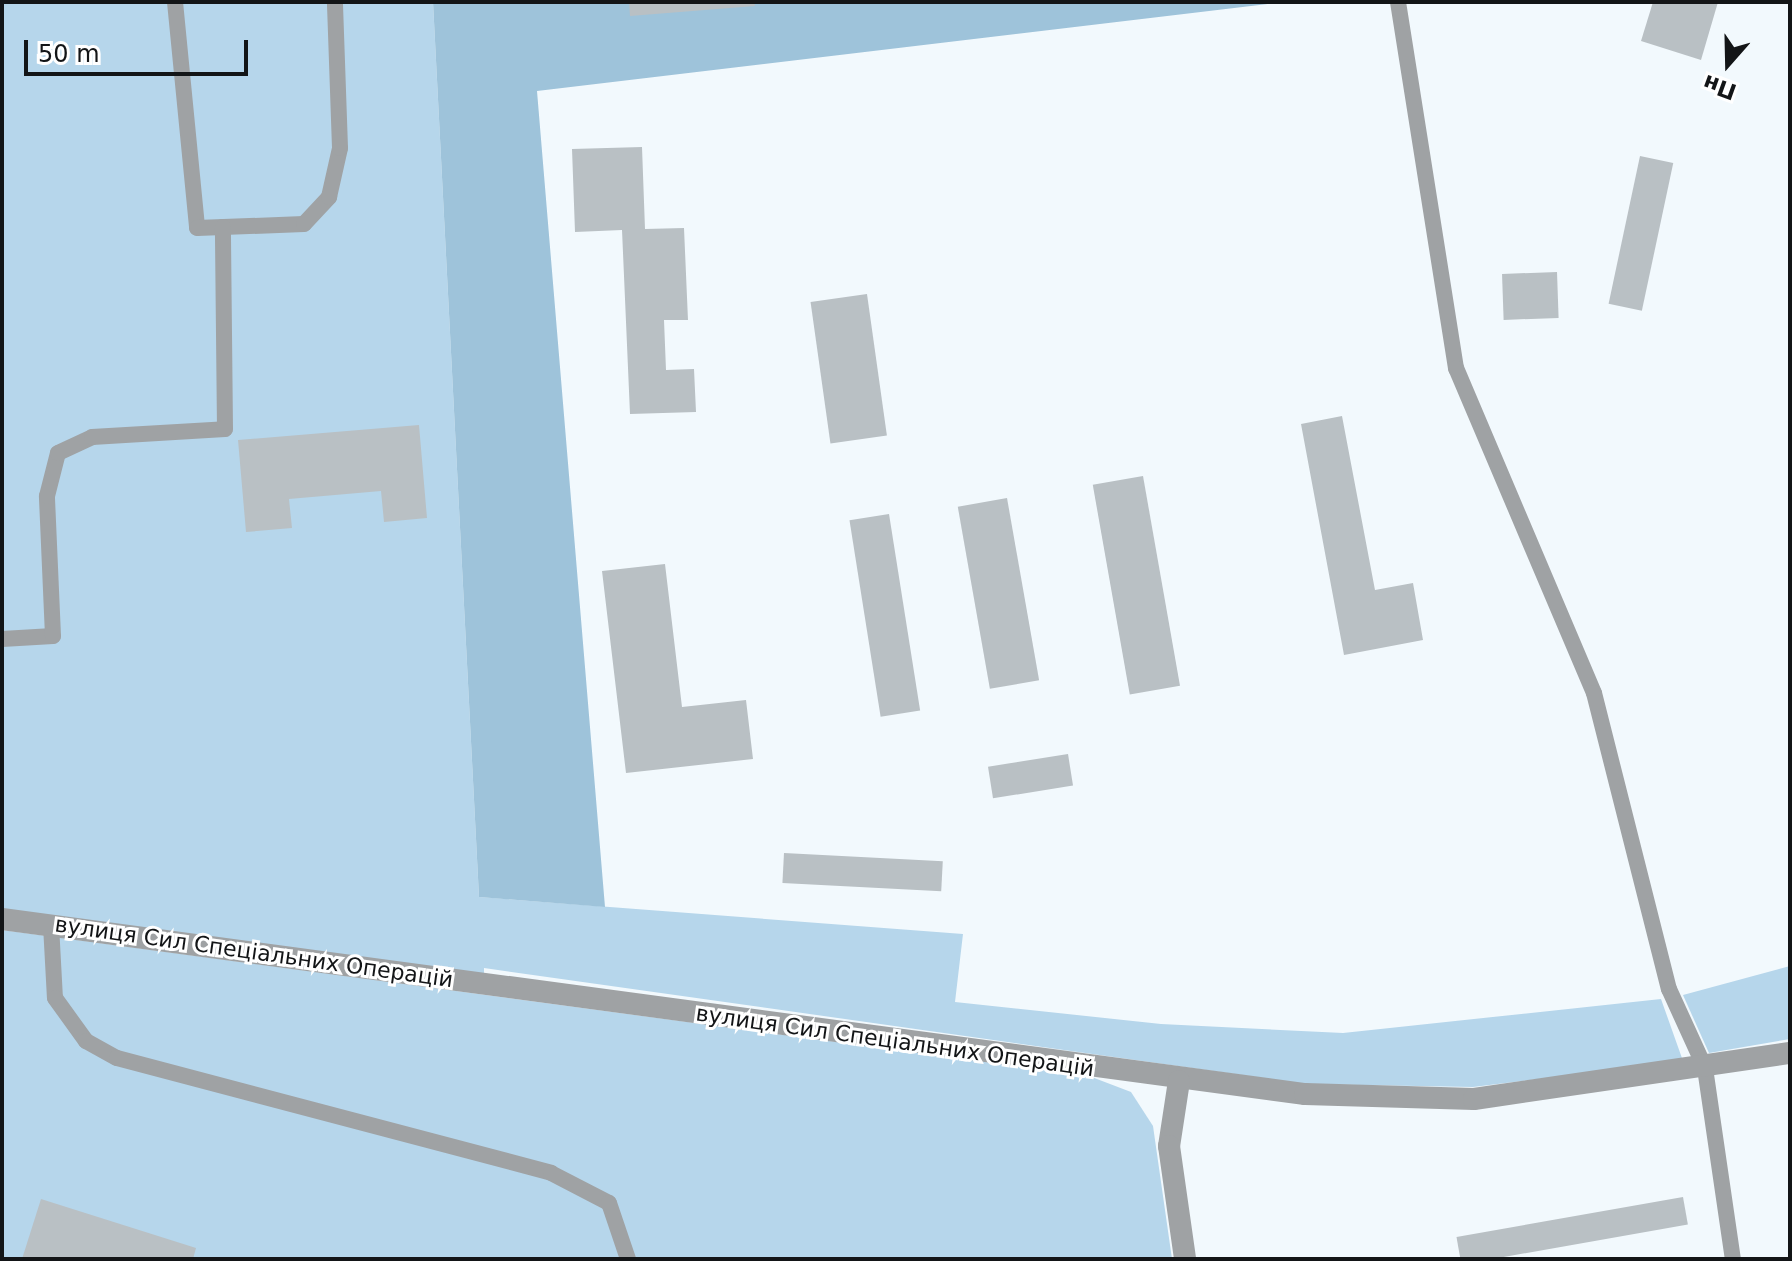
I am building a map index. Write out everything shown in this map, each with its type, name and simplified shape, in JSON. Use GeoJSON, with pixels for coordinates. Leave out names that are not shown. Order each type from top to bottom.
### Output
{"type":"FeatureCollection","features":[{"type":"Feature","properties":{"kind":"street","name":"вулиця Сил Спеціальних Операцій"},"geometry":{"type":"LineString","coordinates":[[2,919],[1179,1081],[1305,1094],[1474,1099],[1705,1068],[1790,1053]]}},
{"type":"Feature","properties":{"kind":"street"},"geometry":{"type":"LineString","coordinates":[[1179,1081],[1169,1146],[1185,1259]]}},
{"type":"Feature","properties":{"kind":"lane"},"geometry":{"type":"LineString","coordinates":[[175,2],[197,228],[304,224],[329,197],[340,148],[335,2]]}},
{"type":"Feature","properties":{"kind":"lane"},"geometry":{"type":"LineString","coordinates":[[1398,2],[1456,368],[1594,693],[1669,989],[1705,1068],[1733,1259]]}},
{"type":"Feature","properties":{"kind":"lane"},"geometry":{"type":"LineString","coordinates":[[2,639],[53,636],[47,496],[58,453],[92,437],[225,429],[223,227]]}},
{"type":"Feature","properties":{"kind":"lane"},"geometry":{"type":"LineString","coordinates":[[51,925],[55,998],[86,1041],[117,1058],[551,1173],[609,1203],[628,1259]]}},
{"type":"Feature","properties":{"kind":"shaded area"},"geometry":{"type":"Polygon","coordinates":[[[2,2],[433,2],[479,897],[963,934],[955,1002],[1161,1024],[1343,1033],[1661,999],[1683,1061],[1473,1087],[1305,1084],[484,968],[484,982],[2,919],[2,2]]]}},
{"type":"Feature","properties":{"kind":"shaded area"},"geometry":{"type":"Polygon","coordinates":[[[433,2],[1285,2],[537,91],[605,907],[479,897],[433,2]]]}},
{"type":"Feature","properties":{"kind":"shaded area"},"geometry":{"type":"Polygon","coordinates":[[[2,930],[1089,1076],[1131,1092],[1153,1126],[1172,1259],[2,1259],[2,930]]]}},
{"type":"Feature","properties":{"kind":"shaded area"},"geometry":{"type":"Polygon","coordinates":[[[1790,966],[1790,1039],[1709,1053],[1683,995],[1790,966]]]}},
{"type":"Feature","properties":{"kind":"building"},"geometry":{"type":"Polygon","coordinates":[[[629,2],[754,2],[755,6],[630,16],[629,2]]]}},
{"type":"Feature","properties":{"kind":"building"},"geometry":{"type":"Polygon","coordinates":[[[1653,2],[1718,2],[1701,60],[1641,41],[1653,2]]]}},
{"type":"Feature","properties":{"kind":"building"},"geometry":{"type":"Polygon","coordinates":[[[642,147],[645,229],[684,228],[688,320],[664,320],[666,370],[694,369],[696,412],[630,414],[622,230],[575,232],[572,149],[642,147]]]}},
{"type":"Feature","properties":{"kind":"building"},"geometry":{"type":"Polygon","coordinates":[[[1640,156],[1673,163],[1642,311],[1609,304],[1640,156]]]}},
{"type":"Feature","properties":{"kind":"building"},"geometry":{"type":"Polygon","coordinates":[[[1557,272],[1559,318],[1504,320],[1502,274],[1557,272]]]}},
{"type":"Feature","properties":{"kind":"building"},"geometry":{"type":"Polygon","coordinates":[[[867,294],[887,436],[830,444],[811,302],[867,294]]]}},
{"type":"Feature","properties":{"kind":"building"},"geometry":{"type":"Polygon","coordinates":[[[1342,416],[1375,590],[1413,583],[1423,640],[1344,655],[1301,424],[1342,416]]]}},
{"type":"Feature","properties":{"kind":"building"},"geometry":{"type":"Polygon","coordinates":[[[419,425],[427,518],[384,522],[381,491],[289,499],[292,528],[246,532],[238,440],[419,425]]]}},
{"type":"Feature","properties":{"kind":"building"},"geometry":{"type":"Polygon","coordinates":[[[1143,476],[1180,686],[1130,695],[1093,485],[1143,476]]]}},
{"type":"Feature","properties":{"kind":"building"},"geometry":{"type":"Polygon","coordinates":[[[1007,498],[1039,680],[990,689],[958,507],[1007,498]]]}},
{"type":"Feature","properties":{"kind":"building"},"geometry":{"type":"Polygon","coordinates":[[[889,514],[920,711],[881,717],[849,520],[889,514]]]}},
{"type":"Feature","properties":{"kind":"building"},"geometry":{"type":"Polygon","coordinates":[[[665,564],[682,707],[746,700],[753,759],[626,773],[602,571],[665,564]]]}},
{"type":"Feature","properties":{"kind":"building"},"geometry":{"type":"Polygon","coordinates":[[[1068,754],[1073,786],[993,798],[988,767],[1068,754]]]}},
{"type":"Feature","properties":{"kind":"building"},"geometry":{"type":"Polygon","coordinates":[[[784,853],[943,861],[941,891],[782,883],[784,853]]]}},
{"type":"Feature","properties":{"kind":"building"},"geometry":{"type":"Polygon","coordinates":[[[1683,1197],[1688,1225],[1493,1259],[1460,1259],[1456,1237],[1683,1197]]]}},
{"type":"Feature","properties":{"kind":"building"},"geometry":{"type":"Polygon","coordinates":[[[41,1199],[196,1248],[193,1259],[22,1259],[41,1199]]]}}]}
